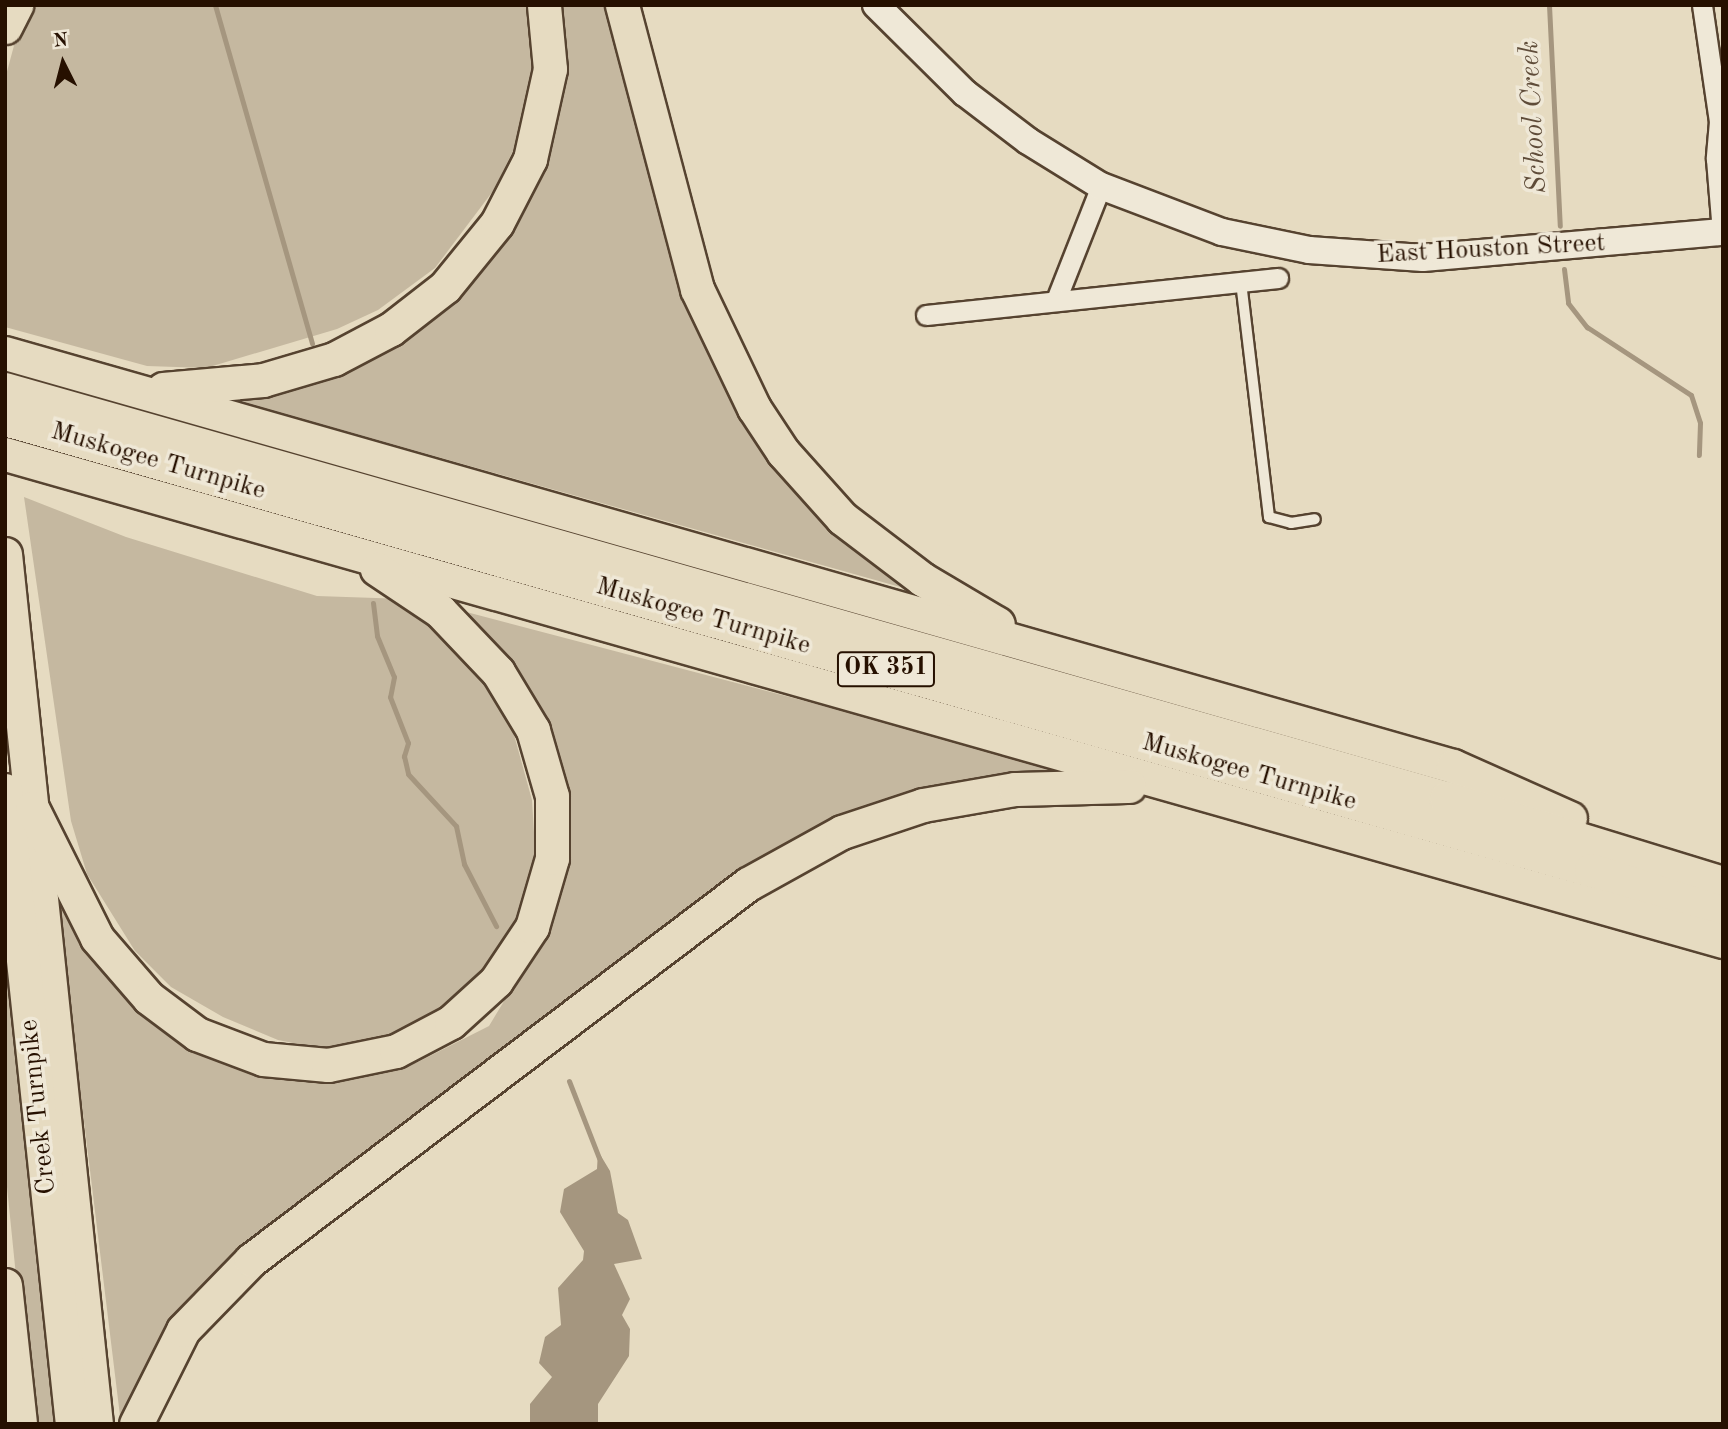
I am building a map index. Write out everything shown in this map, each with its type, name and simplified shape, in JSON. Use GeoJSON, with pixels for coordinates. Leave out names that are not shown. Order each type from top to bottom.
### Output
{"type":"FeatureCollection","features":[{"type":"Feature","properties":{"kind":"highway"},"geometry":{"type":"LineString","coordinates":[[5,27],[16,5]]}},
{"type":"Feature","properties":{"kind":"highway"},"geometry":{"type":"LineString","coordinates":[[136,390],[242,383],[307,369],[374,340],[445,287],[497,223],[530,159],[548,92],[551,49],[544,5]]}},
{"type":"Feature","properties":{"kind":"highway"},"geometry":{"type":"LineString","coordinates":[[622,5],[697,289],[719,343],[769,432],[824,500],[863,536],[922,579],[1039,648]]}},
{"type":"Feature","properties":{"kind":"highway"},"geometry":{"type":"LineString","coordinates":[[5,353],[1453,766],[1708,878]]}},
{"type":"Feature","properties":{"kind":"highway","name":"Muskogee Turnpike"},"geometry":{"type":"LineString","coordinates":[[5,389],[1708,878]]}},
{"type":"Feature","properties":{"kind":"highway","name":"Muskogee Turnpike"},"geometry":{"type":"LineString","coordinates":[[5,419],[1591,870],[1723,913]]}},
{"type":"Feature","properties":{"kind":"highway"},"geometry":{"type":"LineString","coordinates":[[5,454],[1723,941]]}},
{"type":"Feature","properties":{"kind":"highway"},"geometry":{"type":"LineString","coordinates":[[19,799],[110,956],[162,1010],[217,1044],[263,1059],[328,1065],[396,1051],[468,1010],[509,965],[540,907],[554,840],[548,771],[513,693],[461,629],[348,551]]}},
{"type":"Feature","properties":{"kind":"highway"},"geometry":{"type":"LineString","coordinates":[[6,564],[19,799],[96,1424]]}},
{"type":"Feature","properties":{"kind":"highway"},"geometry":{"type":"LineString","coordinates":[[136,1424],[183,1330],[251,1260],[756,879],[842,832],[923,805],[1015,789],[1170,786]]}},
{"type":"Feature","properties":{"kind":"highway","name":"Creek Turnpike"},"geometry":{"type":"LineString","coordinates":[[19,799],[72,1424]]}},
{"type":"Feature","properties":{"kind":"highway"},"geometry":{"type":"LineString","coordinates":[[5,1285],[20,1424]]}},
{"type":"Feature","properties":{"kind":"street","name":"East Houston Street"},"geometry":{"type":"LineString","coordinates":[[876,5],[965,93],[1101,186],[1222,232],[1355,256],[1461,257],[1722,232]]}},
{"type":"Feature","properties":{"kind":"street"},"geometry":{"type":"LineString","coordinates":[[1702,5],[1718,81],[1721,125],[1716,159],[1722,232]]}},
{"type":"Feature","properties":{"kind":"street"},"geometry":{"type":"LineString","coordinates":[[1056,300],[1101,186]]}},
{"type":"Feature","properties":{"kind":"street"},"geometry":{"type":"LineString","coordinates":[[926,315],[1278,278]]}},
{"type":"Feature","properties":{"kind":"lane"},"geometry":{"type":"LineString","coordinates":[[1241,282],[1269,517],[1291,523],[1315,519]]}},
{"type":"Feature","properties":{"kind":"shaded area"},"geometry":{"type":"Polygon","coordinates":[[[32,5],[530,5],[539,33],[526,125],[493,191],[435,268],[378,310],[337,329],[206,368],[147,366],[5,327],[5,79],[19,27],[32,5]]]}},
{"type":"Feature","properties":{"kind":"shaded area"},"geometry":{"type":"Polygon","coordinates":[[[551,5],[610,5],[754,423],[918,592],[221,396],[341,364],[516,209],[551,5]]]}},
{"type":"Feature","properties":{"kind":"shaded area"},"geometry":{"type":"Polygon","coordinates":[[[24,497],[126,537],[317,596],[405,599],[465,652],[508,713],[532,800],[536,865],[519,922],[480,977],[425,1019],[387,1038],[323,1049],[278,1040],[223,1017],[171,987],[135,951],[87,874],[71,821],[24,497]]]}},
{"type":"Feature","properties":{"kind":"shaded area"},"geometry":{"type":"Polygon","coordinates":[[[455,609],[1075,772],[869,812],[252,1247],[121,1424],[56,892],[117,984],[168,1034],[268,1076],[352,1080],[418,1062],[489,1026],[524,968],[560,789],[455,609]]]}},
{"type":"Feature","properties":{"kind":"shaded area"},"geometry":{"type":"Polygon","coordinates":[[[5,911],[59,1424],[31,1424],[5,1167],[5,911]]]}},
{"type":"Feature","properties":{"kind":"shaded area"},"geometry":{"type":"Polygon","coordinates":[[[598,1151],[610,1171],[618,1213],[628,1220],[642,1259],[614,1264],[630,1299],[622,1315],[630,1329],[629,1356],[598,1404],[598,1424],[530,1424],[530,1404],[552,1377],[539,1363],[545,1337],[561,1325],[558,1288],[583,1260],[584,1251],[560,1212],[564,1189],[597,1169],[598,1151]]]}},
{"type":"Feature","properties":{"kind":"waterway"},"geometry":{"type":"LineString","coordinates":[[215,5],[312,343]]}},
{"type":"Feature","properties":{"kind":"waterway","name":"School Creek"},"geometry":{"type":"LineString","coordinates":[[1549,5],[1560,226]]}},
{"type":"Feature","properties":{"kind":"waterway","name":"School Creek"},"geometry":{"type":"LineString","coordinates":[[1564,269],[1568,303],[1587,327],[1691,395],[1700,423],[1699,455]]}},
{"type":"Feature","properties":{"kind":"waterway"},"geometry":{"type":"LineString","coordinates":[[373,603],[377,636],[394,677],[390,697],[408,743],[404,756],[408,774],[456,826],[464,864],[496,926]]}},
{"type":"Feature","properties":{"kind":"waterway"},"geometry":{"type":"LineString","coordinates":[[569,1081],[599,1158]]}}]}
